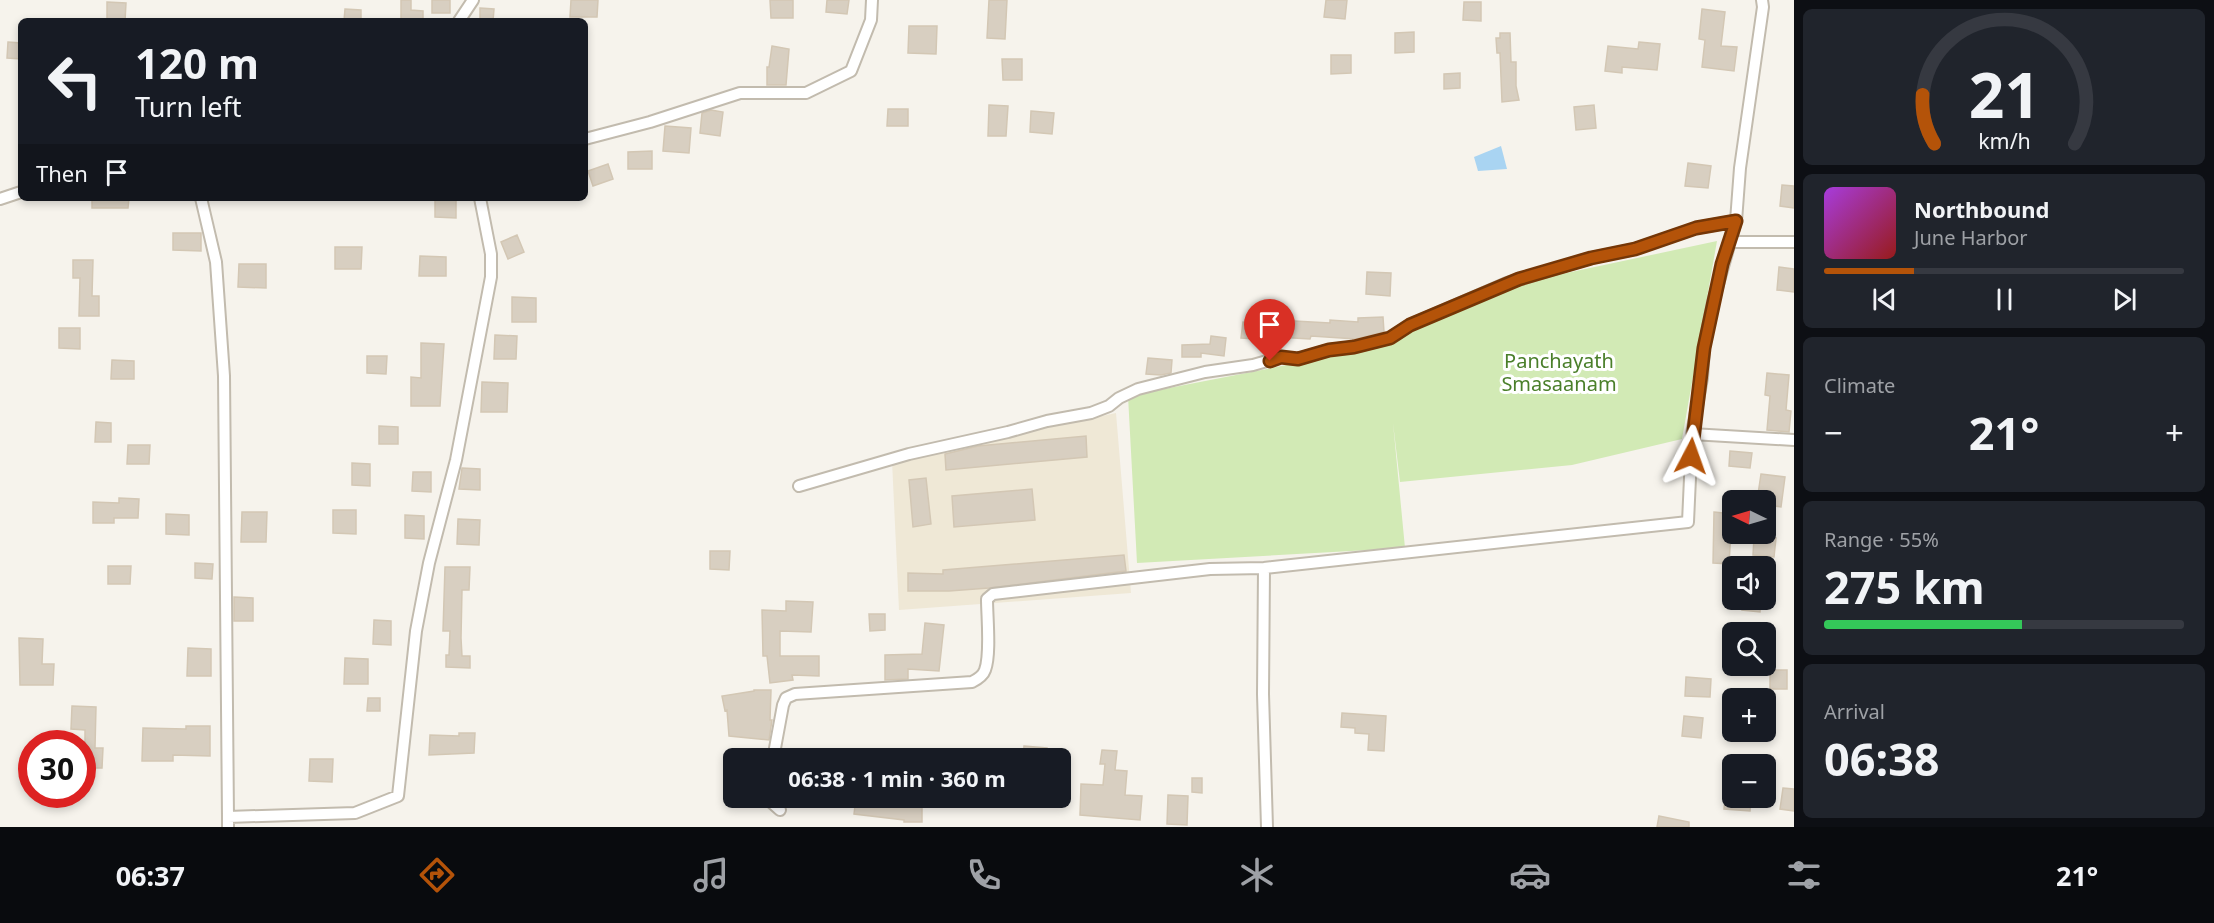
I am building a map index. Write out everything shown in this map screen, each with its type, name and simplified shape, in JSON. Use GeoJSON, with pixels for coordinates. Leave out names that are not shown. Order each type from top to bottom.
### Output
{"type":"FeatureCollection","features":[{"type":"Feature","properties":{"kind":"street"},"geometry":{"type":"LineString","coordinates":[[461,18],[473,0]]}},
{"type":"Feature","properties":{"kind":"street"},"geometry":{"type":"LineString","coordinates":[[588,138],[650,122],[740,93],[806,93],[851,71],[872,20],[872,0]]}},
{"type":"Feature","properties":{"kind":"street"},"geometry":{"type":"LineString","coordinates":[[774,748],[783,705],[786,698],[795,694],[972,682],[979,679],[985,671],[987,659],[987,599],[993,594],[1210,569],[1264,568],[1688,522],[1692,434],[1702,378],[1704,348],[1722,264],[1736,221],[1740,168],[1762,17],[1762,0]]}},
{"type":"Feature","properties":{"kind":"street"},"geometry":{"type":"LineString","coordinates":[[0,199],[18,193]]}},
{"type":"Feature","properties":{"kind":"street"},"geometry":{"type":"LineString","coordinates":[[202,201],[216,262],[224,376],[228,822],[355,813],[398,796],[416,631],[429,563],[456,460],[491,277],[491,254],[481,201]]}},
{"type":"Feature","properties":{"kind":"street"},"geometry":{"type":"LineString","coordinates":[[799,486],[909,454],[1047,421],[1069,419],[1091,413],[1109,406],[1137,389],[1205,372],[1253,365],[1281,357],[1298,359],[1329,350],[1354,347],[1390,338],[1410,325],[1515,281],[1591,258],[1635,249],[1696,228],[1736,221]]}},
{"type":"Feature","properties":{"kind":"street"},"geometry":{"type":"LineString","coordinates":[[1731,242],[1794,242]]}},
{"type":"Feature","properties":{"kind":"street"},"geometry":{"type":"LineString","coordinates":[[1692,434],[1794,440]]}},
{"type":"Feature","properties":{"kind":"street"},"geometry":{"type":"LineString","coordinates":[[1264,568],[1263,694],[1267,827]]}},
{"type":"Feature","properties":{"kind":"shaded area"},"geometry":{"type":"Polygon","coordinates":[[[1116,413],[1131,593],[899,610],[892,461],[1116,413]]]}},
{"type":"Feature","properties":{"kind":"green space","name":"Panchayath Smasaanam"},"geometry":{"type":"Polygon","coordinates":[[[1717,241],[1682,439],[1572,465],[1400,482],[1393,423],[1405,548],[1137,563],[1128,396],[1384,346],[1501,287],[1717,241]]]}},
{"type":"Feature","properties":{"kind":"water"},"geometry":{"type":"Polygon","coordinates":[[[1501,146],[1507,169],[1478,171],[1474,157],[1501,146]]]}},
{"type":"Feature","properties":{"kind":"building"},"geometry":{"type":"Polygon","coordinates":[[[401,0],[411,0],[411,10],[423,11],[423,18],[401,18],[401,0]]]}},
{"type":"Feature","properties":{"kind":"building"},"geometry":{"type":"Polygon","coordinates":[[[432,0],[450,0],[450,13],[432,13],[432,0]]]}},
{"type":"Feature","properties":{"kind":"building"},"geometry":{"type":"Polygon","coordinates":[[[571,0],[598,0],[597,17],[570,17],[571,0]]]}},
{"type":"Feature","properties":{"kind":"building"},"geometry":{"type":"Polygon","coordinates":[[[770,0],[793,0],[793,18],[771,18],[770,0]]]}},
{"type":"Feature","properties":{"kind":"building"},"geometry":{"type":"Polygon","coordinates":[[[827,0],[849,0],[847,14],[826,12],[827,0]]]}},
{"type":"Feature","properties":{"kind":"building"},"geometry":{"type":"Polygon","coordinates":[[[989,0],[1007,0],[1005,39],[987,38],[989,0]]]}},
{"type":"Feature","properties":{"kind":"building"},"geometry":{"type":"Polygon","coordinates":[[[1326,0],[1347,0],[1345,19],[1324,17],[1326,0]]]}},
{"type":"Feature","properties":{"kind":"building"},"geometry":{"type":"Polygon","coordinates":[[[107,2],[126,3],[125,18],[107,18],[107,2]]]}},
{"type":"Feature","properties":{"kind":"building"},"geometry":{"type":"Polygon","coordinates":[[[1464,2],[1481,2],[1481,21],[1463,20],[1464,2]]]}},
{"type":"Feature","properties":{"kind":"building"},"geometry":{"type":"Polygon","coordinates":[[[480,8],[494,9],[493,18],[480,18],[480,8]]]}},
{"type":"Feature","properties":{"kind":"building"},"geometry":{"type":"Polygon","coordinates":[[[345,9],[361,10],[361,18],[344,18],[345,9]]]}},
{"type":"Feature","properties":{"kind":"building"},"geometry":{"type":"Polygon","coordinates":[[[1702,9],[1725,12],[1721,46],[1737,47],[1734,71],[1702,67],[1705,40],[1699,39],[1702,9]]]}},
{"type":"Feature","properties":{"kind":"building"},"geometry":{"type":"Polygon","coordinates":[[[909,26],[937,26],[936,54],[908,53],[909,26]]]}},
{"type":"Feature","properties":{"kind":"building"},"geometry":{"type":"Polygon","coordinates":[[[1414,32],[1414,52],[1395,53],[1395,33],[1414,32]]]}},
{"type":"Feature","properties":{"kind":"building"},"geometry":{"type":"Polygon","coordinates":[[[1500,33],[1510,33],[1511,62],[1516,62],[1516,86],[1519,100],[1502,102],[1500,53],[1497,53],[1496,38],[1500,38],[1500,33]]]}},
{"type":"Feature","properties":{"kind":"building"},"geometry":{"type":"Polygon","coordinates":[[[8,42],[18,43],[18,59],[7,58],[8,42]]]}},
{"type":"Feature","properties":{"kind":"building"},"geometry":{"type":"Polygon","coordinates":[[[1639,42],[1660,44],[1657,70],[1622,67],[1622,73],[1605,71],[1608,46],[1638,49],[1639,42]]]}},
{"type":"Feature","properties":{"kind":"building"},"geometry":{"type":"Polygon","coordinates":[[[772,46],[789,49],[786,85],[767,85],[767,67],[769,67],[772,46]]]}},
{"type":"Feature","properties":{"kind":"building"},"geometry":{"type":"Polygon","coordinates":[[[1331,55],[1351,55],[1351,73],[1331,74],[1331,55]]]}},
{"type":"Feature","properties":{"kind":"building"},"geometry":{"type":"Polygon","coordinates":[[[1002,59],[1022,59],[1022,80],[1003,80],[1002,59]]]}},
{"type":"Feature","properties":{"kind":"building"},"geometry":{"type":"Polygon","coordinates":[[[1460,73],[1460,88],[1444,89],[1444,74],[1460,73]]]}},
{"type":"Feature","properties":{"kind":"building"},"geometry":{"type":"Polygon","coordinates":[[[989,105],[1008,106],[1006,136],[988,136],[989,105]]]}},
{"type":"Feature","properties":{"kind":"building"},"geometry":{"type":"Polygon","coordinates":[[[1594,105],[1596,128],[1576,130],[1574,107],[1594,105]]]}},
{"type":"Feature","properties":{"kind":"building"},"geometry":{"type":"Polygon","coordinates":[[[888,109],[908,109],[908,126],[887,126],[888,109]]]}},
{"type":"Feature","properties":{"kind":"building"},"geometry":{"type":"Polygon","coordinates":[[[711,110],[723,112],[720,136],[700,133],[702,113],[711,110]]]}},
{"type":"Feature","properties":{"kind":"building"},"geometry":{"type":"Polygon","coordinates":[[[1031,111],[1054,113],[1052,134],[1030,132],[1031,111]]]}},
{"type":"Feature","properties":{"kind":"building"},"geometry":{"type":"Polygon","coordinates":[[[665,126],[691,128],[689,153],[663,151],[665,126]]]}},
{"type":"Feature","properties":{"kind":"building"},"geometry":{"type":"Polygon","coordinates":[[[652,151],[652,169],[628,169],[628,152],[652,151]]]}},
{"type":"Feature","properties":{"kind":"building"},"geometry":{"type":"Polygon","coordinates":[[[1688,163],[1711,166],[1708,188],[1685,186],[1688,163]]]}},
{"type":"Feature","properties":{"kind":"building"},"geometry":{"type":"Polygon","coordinates":[[[608,164],[613,179],[593,186],[588,171],[608,164]]]}},
{"type":"Feature","properties":{"kind":"building"},"geometry":{"type":"Polygon","coordinates":[[[1782,185],[1794,186],[1794,208],[1780,206],[1782,185]]]}},
{"type":"Feature","properties":{"kind":"building"},"geometry":{"type":"Polygon","coordinates":[[[92,201],[129,201],[128,208],[92,208],[92,201]]]}},
{"type":"Feature","properties":{"kind":"building"},"geometry":{"type":"Polygon","coordinates":[[[435,201],[456,201],[456,218],[435,217],[435,201]]]}},
{"type":"Feature","properties":{"kind":"building"},"geometry":{"type":"Polygon","coordinates":[[[173,233],[201,233],[201,251],[173,250],[173,233]]]}},
{"type":"Feature","properties":{"kind":"building"},"geometry":{"type":"Polygon","coordinates":[[[517,235],[524,252],[508,259],[501,242],[517,235]]]}},
{"type":"Feature","properties":{"kind":"building"},"geometry":{"type":"Polygon","coordinates":[[[335,247],[362,247],[361,269],[335,269],[335,247]]]}},
{"type":"Feature","properties":{"kind":"building"},"geometry":{"type":"Polygon","coordinates":[[[420,256],[446,257],[446,276],[419,276],[420,256]]]}},
{"type":"Feature","properties":{"kind":"building"},"geometry":{"type":"Polygon","coordinates":[[[73,260],[93,260],[92,296],[99,296],[99,316],[79,316],[80,278],[73,278],[73,260]]]}},
{"type":"Feature","properties":{"kind":"building"},"geometry":{"type":"Polygon","coordinates":[[[239,264],[266,264],[266,288],[238,287],[239,264]]]}},
{"type":"Feature","properties":{"kind":"building"},"geometry":{"type":"Polygon","coordinates":[[[1779,267],[1794,269],[1794,292],[1777,290],[1779,267]]]}},
{"type":"Feature","properties":{"kind":"building"},"geometry":{"type":"Polygon","coordinates":[[[1367,272],[1391,273],[1390,296],[1366,294],[1367,272]]]}},
{"type":"Feature","properties":{"kind":"building"},"geometry":{"type":"Polygon","coordinates":[[[512,297],[536,298],[536,322],[512,322],[512,297]]]}},
{"type":"Feature","properties":{"kind":"building"},"geometry":{"type":"Polygon","coordinates":[[[1383,317],[1384,332],[1356,339],[1311,336],[1310,339],[1255,336],[1255,339],[1241,338],[1243,322],[1294,326],[1295,321],[1358,322],[1358,318],[1383,317]]]}},
{"type":"Feature","properties":{"kind":"building"},"geometry":{"type":"Polygon","coordinates":[[[59,328],[80,328],[80,349],[59,348],[59,328]]]}},
{"type":"Feature","properties":{"kind":"building"},"geometry":{"type":"Polygon","coordinates":[[[495,335],[517,336],[516,359],[494,359],[495,335]]]}},
{"type":"Feature","properties":{"kind":"building"},"geometry":{"type":"Polygon","coordinates":[[[1211,336],[1226,338],[1224,356],[1201,353],[1201,357],[1182,357],[1182,345],[1210,344],[1211,336]]]}},
{"type":"Feature","properties":{"kind":"building"},"geometry":{"type":"Polygon","coordinates":[[[421,343],[444,344],[440,406],[411,406],[411,377],[421,378],[421,343]]]}},
{"type":"Feature","properties":{"kind":"building"},"geometry":{"type":"Polygon","coordinates":[[[367,356],[387,356],[386,374],[367,373],[367,356]]]}},
{"type":"Feature","properties":{"kind":"building"},"geometry":{"type":"Polygon","coordinates":[[[1148,358],[1172,360],[1171,373],[1146,374],[1148,358]]]}},
{"type":"Feature","properties":{"kind":"building"},"geometry":{"type":"Polygon","coordinates":[[[112,360],[134,361],[134,379],[111,379],[112,360]]]}},
{"type":"Feature","properties":{"kind":"building"},"geometry":{"type":"Polygon","coordinates":[[[1767,373],[1789,375],[1786,410],[1791,411],[1789,432],[1767,430],[1770,396],[1765,395],[1767,373]]]}},
{"type":"Feature","properties":{"kind":"building"},"geometry":{"type":"Polygon","coordinates":[[[482,382],[508,383],[507,412],[481,412],[482,382]]]}},
{"type":"Feature","properties":{"kind":"building"},"geometry":{"type":"Polygon","coordinates":[[[96,422],[111,423],[111,442],[95,442],[96,422]]]}},
{"type":"Feature","properties":{"kind":"building"},"geometry":{"type":"Polygon","coordinates":[[[379,426],[398,427],[398,444],[379,444],[379,426]]]}},
{"type":"Feature","properties":{"kind":"building"},"geometry":{"type":"Polygon","coordinates":[[[1086,436],[1087,457],[946,470],[945,454],[978,446],[1086,436]]]}},
{"type":"Feature","properties":{"kind":"building"},"geometry":{"type":"Polygon","coordinates":[[[128,445],[150,445],[149,464],[127,464],[128,445]]]}},
{"type":"Feature","properties":{"kind":"building"},"geometry":{"type":"Polygon","coordinates":[[[1730,451],[1752,453],[1750,468],[1729,466],[1730,451]]]}},
{"type":"Feature","properties":{"kind":"building"},"geometry":{"type":"Polygon","coordinates":[[[352,463],[370,464],[370,486],[352,485],[352,463]]]}},
{"type":"Feature","properties":{"kind":"building"},"geometry":{"type":"Polygon","coordinates":[[[462,468],[480,469],[480,490],[459,489],[462,468]]]}},
{"type":"Feature","properties":{"kind":"building"},"geometry":{"type":"Polygon","coordinates":[[[413,472],[431,472],[431,492],[412,491],[413,472]]]}},
{"type":"Feature","properties":{"kind":"building"},"geometry":{"type":"Polygon","coordinates":[[[1761,474],[1785,477],[1781,507],[1776,506],[1776,490],[1759,490],[1761,474]]]}},
{"type":"Feature","properties":{"kind":"building"},"geometry":{"type":"Polygon","coordinates":[[[926,478],[931,524],[913,527],[909,480],[926,478]]]}},
{"type":"Feature","properties":{"kind":"building"},"geometry":{"type":"Polygon","coordinates":[[[1032,489],[1035,520],[954,527],[952,496],[1032,489]]]}},
{"type":"Feature","properties":{"kind":"building"},"geometry":{"type":"Polygon","coordinates":[[[119,498],[139,499],[138,518],[114,518],[114,523],[93,523],[93,502],[119,503],[119,498]]]}},
{"type":"Feature","properties":{"kind":"building"},"geometry":{"type":"Polygon","coordinates":[[[333,510],[356,510],[356,534],[333,533],[333,510]]]}},
{"type":"Feature","properties":{"kind":"building"},"geometry":{"type":"Polygon","coordinates":[[[242,512],[267,512],[266,542],[241,542],[242,512]]]}},
{"type":"Feature","properties":{"kind":"building"},"geometry":{"type":"Polygon","coordinates":[[[1714,512],[1722,513],[1722,544],[1730,544],[1729,556],[1722,556],[1722,564],[1713,563],[1714,512]]]}},
{"type":"Feature","properties":{"kind":"building"},"geometry":{"type":"Polygon","coordinates":[[[166,514],[189,515],[189,535],[166,534],[166,514]]]}},
{"type":"Feature","properties":{"kind":"building"},"geometry":{"type":"Polygon","coordinates":[[[405,515],[424,516],[424,539],[405,538],[405,515]]]}},
{"type":"Feature","properties":{"kind":"building"},"geometry":{"type":"Polygon","coordinates":[[[458,519],[480,520],[479,545],[457,544],[458,519]]]}},
{"type":"Feature","properties":{"kind":"building"},"geometry":{"type":"Polygon","coordinates":[[[1754,544],[1775,544],[1774,556],[1753,555],[1754,544]]]}},
{"type":"Feature","properties":{"kind":"building"},"geometry":{"type":"Polygon","coordinates":[[[710,551],[730,551],[729,570],[710,569],[710,551]]]}},
{"type":"Feature","properties":{"kind":"building"},"geometry":{"type":"Polygon","coordinates":[[[1124,555],[1126,571],[989,588],[908,591],[908,573],[943,574],[943,570],[1124,555]]]}},
{"type":"Feature","properties":{"kind":"building"},"geometry":{"type":"Polygon","coordinates":[[[195,563],[213,564],[212,579],[195,578],[195,563]]]}},
{"type":"Feature","properties":{"kind":"building"},"geometry":{"type":"Polygon","coordinates":[[[108,566],[131,566],[130,584],[108,584],[108,566]]]}},
{"type":"Feature","properties":{"kind":"building"},"geometry":{"type":"Polygon","coordinates":[[[445,567],[470,567],[469,590],[462,590],[461,638],[462,656],[470,656],[470,668],[446,667],[450,631],[443,631],[445,567]]]}},
{"type":"Feature","properties":{"kind":"building"},"geometry":{"type":"Polygon","coordinates":[[[234,597],[253,598],[253,621],[234,621],[234,597]]]}},
{"type":"Feature","properties":{"kind":"building"},"geometry":{"type":"Polygon","coordinates":[[[786,601],[813,602],[811,632],[780,631],[780,656],[819,656],[819,676],[792,675],[793,680],[770,683],[767,656],[763,656],[762,610],[786,611],[786,601]]]}},
{"type":"Feature","properties":{"kind":"building"},"geometry":{"type":"Polygon","coordinates":[[[869,614],[885,614],[885,630],[870,631],[869,614]]]}},
{"type":"Feature","properties":{"kind":"building"},"geometry":{"type":"Polygon","coordinates":[[[374,620],[391,621],[391,645],[373,644],[374,620]]]}},
{"type":"Feature","properties":{"kind":"building"},"geometry":{"type":"Polygon","coordinates":[[[925,623],[944,625],[939,671],[908,669],[908,679],[885,680],[885,655],[922,654],[925,623]]]}},
{"type":"Feature","properties":{"kind":"building"},"geometry":{"type":"Polygon","coordinates":[[[19,638],[43,639],[42,664],[54,664],[53,685],[20,685],[19,638]]]}},
{"type":"Feature","properties":{"kind":"building"},"geometry":{"type":"Polygon","coordinates":[[[188,648],[211,649],[211,676],[187,676],[188,648]]]}},
{"type":"Feature","properties":{"kind":"building"},"geometry":{"type":"Polygon","coordinates":[[[345,658],[368,659],[368,684],[344,684],[345,658]]]}},
{"type":"Feature","properties":{"kind":"building"},"geometry":{"type":"Polygon","coordinates":[[[1776,670],[1787,670],[1787,689],[1770,688],[1770,676],[1776,676],[1776,670]]]}},
{"type":"Feature","properties":{"kind":"building"},"geometry":{"type":"Polygon","coordinates":[[[1686,677],[1711,679],[1710,697],[1685,696],[1686,677]]]}},
{"type":"Feature","properties":{"kind":"building"},"geometry":{"type":"Polygon","coordinates":[[[754,690],[771,690],[770,720],[772,720],[769,740],[729,736],[727,710],[725,711],[722,696],[754,690]]]}},
{"type":"Feature","properties":{"kind":"building"},"geometry":{"type":"Polygon","coordinates":[[[368,698],[380,698],[380,711],[367,711],[368,698]]]}},
{"type":"Feature","properties":{"kind":"building"},"geometry":{"type":"Polygon","coordinates":[[[72,706],[96,707],[95,730],[71,729],[72,706]]]}},
{"type":"Feature","properties":{"kind":"building"},"geometry":{"type":"Polygon","coordinates":[[[1342,713],[1386,716],[1384,751],[1368,750],[1369,734],[1355,733],[1355,728],[1341,727],[1342,713]]]}},
{"type":"Feature","properties":{"kind":"building"},"geometry":{"type":"Polygon","coordinates":[[[1684,716],[1703,718],[1701,738],[1682,736],[1684,716]]]}},
{"type":"Feature","properties":{"kind":"building"},"geometry":{"type":"Polygon","coordinates":[[[186,726],[210,726],[210,756],[173,755],[173,761],[142,761],[143,728],[186,729],[186,726]]]}},
{"type":"Feature","properties":{"kind":"building"},"geometry":{"type":"Polygon","coordinates":[[[459,733],[475,733],[474,753],[429,755],[430,735],[459,736],[459,733]]]}},
{"type":"Feature","properties":{"kind":"building"},"geometry":{"type":"Polygon","coordinates":[[[1024,746],[1047,748],[1024,748],[1024,746]]]}},
{"type":"Feature","properties":{"kind":"building"},"geometry":{"type":"Polygon","coordinates":[[[96,748],[103,748],[102,768],[96,768],[96,748]]]}},
{"type":"Feature","properties":{"kind":"building"},"geometry":{"type":"Polygon","coordinates":[[[1102,750],[1117,751],[1115,770],[1127,771],[1125,795],[1142,796],[1140,820],[1080,815],[1081,784],[1103,785],[1105,764],[1100,764],[1102,750]]]}},
{"type":"Feature","properties":{"kind":"building"},"geometry":{"type":"Polygon","coordinates":[[[310,759],[333,759],[332,782],[309,781],[310,759]]]}},
{"type":"Feature","properties":{"kind":"building"},"geometry":{"type":"Polygon","coordinates":[[[1192,778],[1202,778],[1202,793],[1192,792],[1192,778]]]}},
{"type":"Feature","properties":{"kind":"building"},"geometry":{"type":"Polygon","coordinates":[[[1783,788],[1794,789],[1794,811],[1780,809],[1783,788]]]}},
{"type":"Feature","properties":{"kind":"building"},"geometry":{"type":"Polygon","coordinates":[[[1168,795],[1188,796],[1187,825],[1167,824],[1168,795]]]}},
{"type":"Feature","properties":{"kind":"building"},"geometry":{"type":"Polygon","coordinates":[[[855,808],[922,808],[922,822],[904,822],[904,820],[854,814],[855,808]]]}},
{"type":"Feature","properties":{"kind":"building"},"geometry":{"type":"Polygon","coordinates":[[[1724,808],[1750,808],[1750,811],[1724,808]]]}},
{"type":"Feature","properties":{"kind":"building"},"geometry":{"type":"Polygon","coordinates":[[[1659,816],[1689,822],[1689,827],[1657,827],[1659,816]]]}},
{"type":"Feature","properties":{"kind":"route"},"geometry":{"type":"LineString","coordinates":[[1270,361],[1281,357],[1298,359],[1329,350],[1354,347],[1390,338],[1410,325],[1507,283],[1591,258],[1635,249],[1696,228],[1736,221],[1722,264],[1704,348],[1691,456]]}}]}
